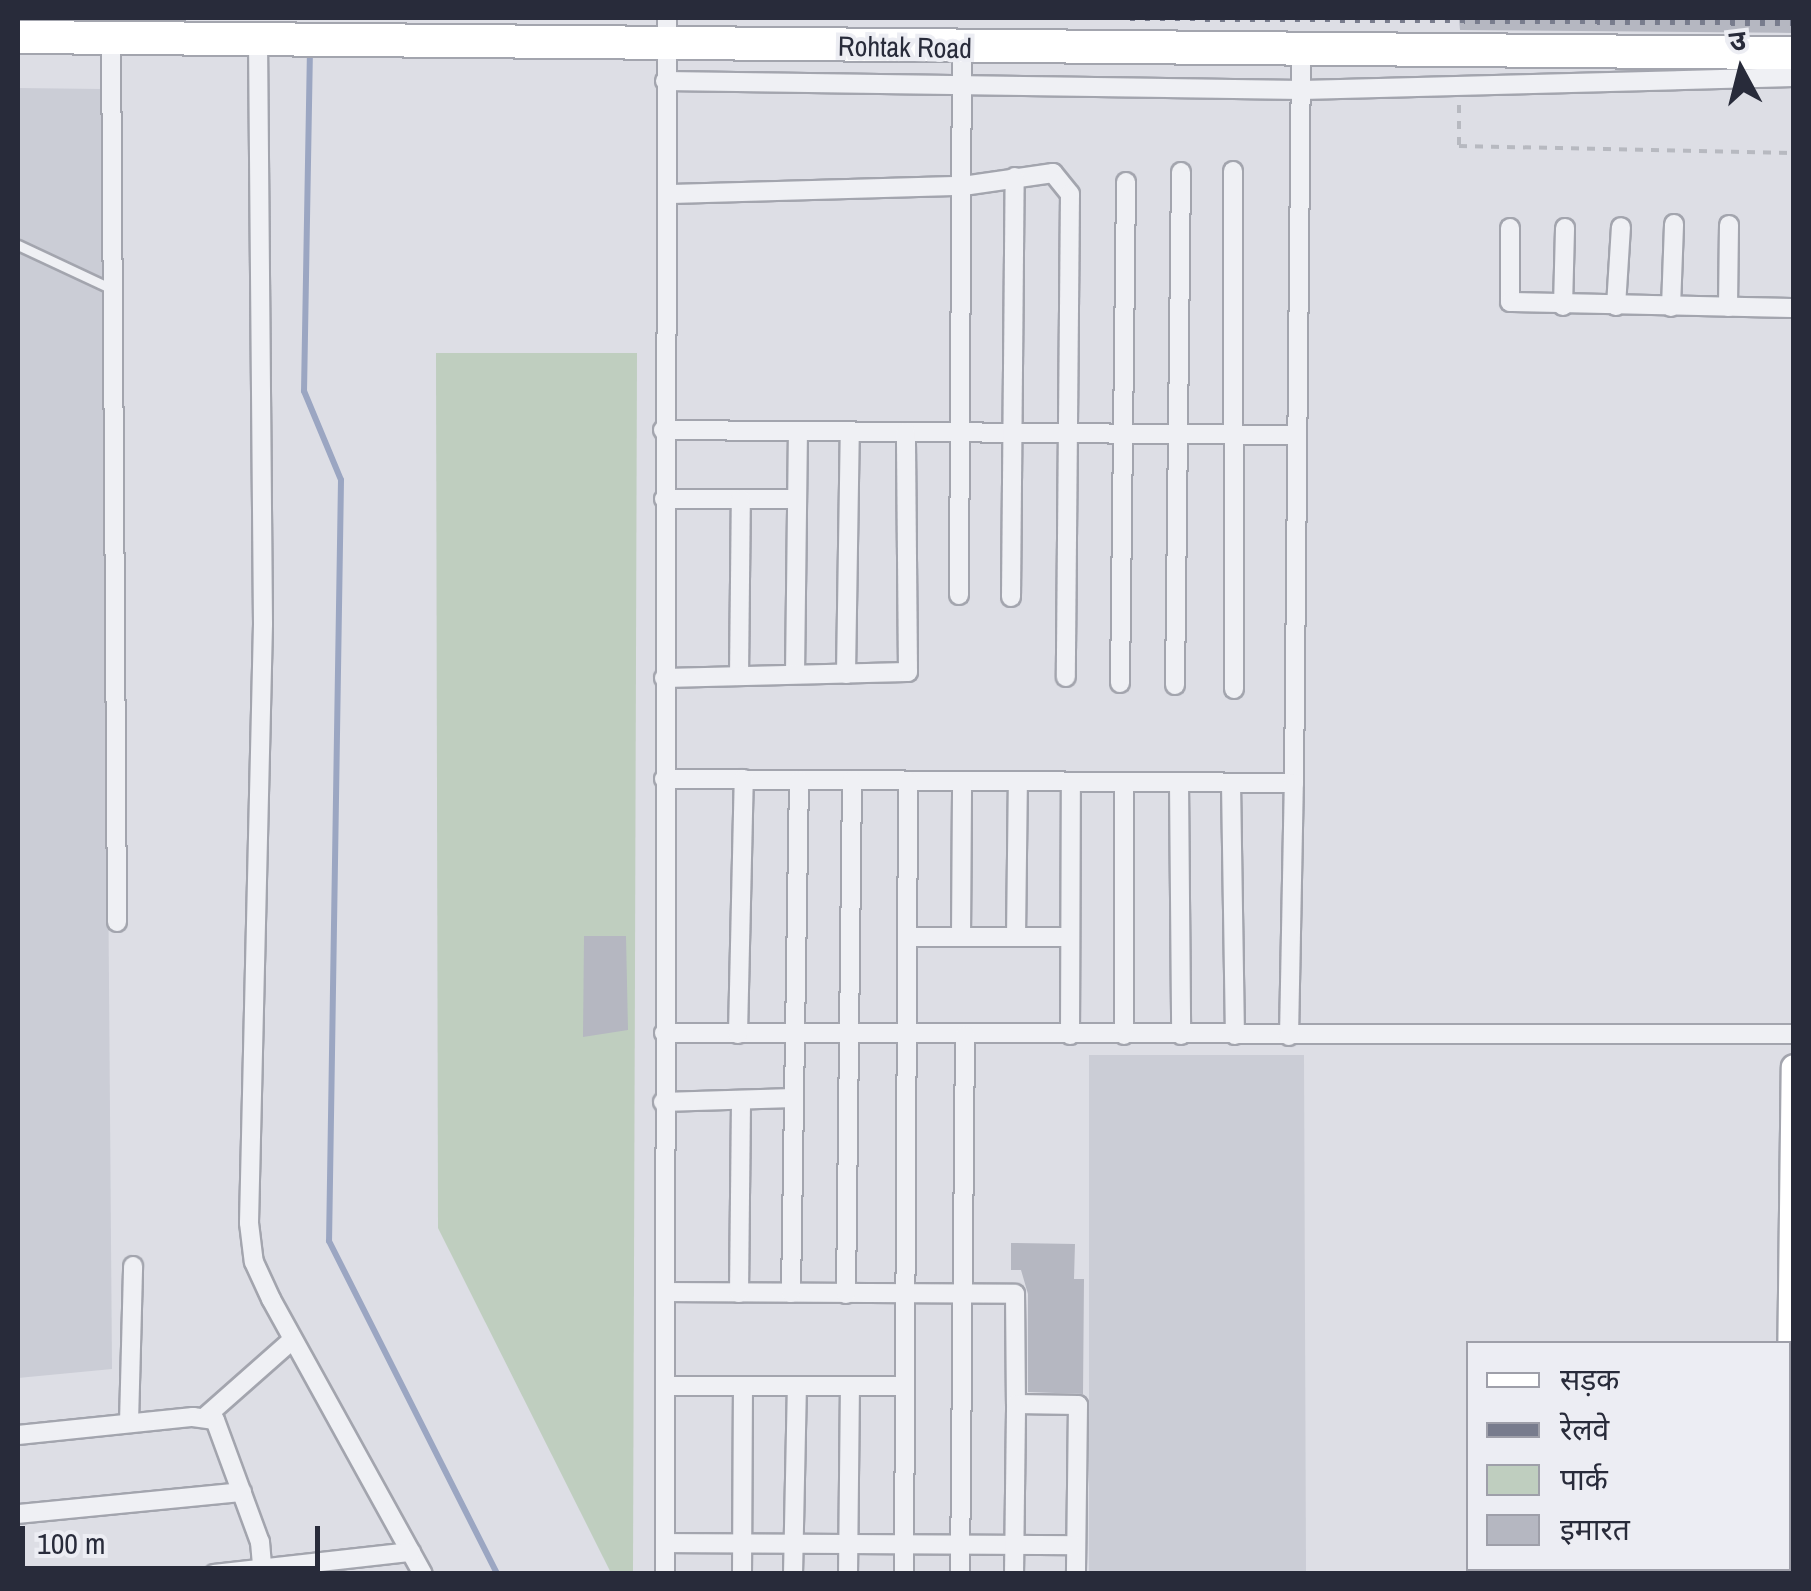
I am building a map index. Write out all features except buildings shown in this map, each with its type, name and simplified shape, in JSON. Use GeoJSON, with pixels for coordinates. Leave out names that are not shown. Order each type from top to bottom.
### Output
{"type":"FeatureCollection","features":[{"type":"Feature","properties":{"kind":"highway","name":"Rohtak Road"},"geometry":{"type":"LineString","coordinates":[[18,37],[404,41],[666,29],[962,49],[1794,52]]}},
{"type":"Feature","properties":{"kind":"street"},"geometry":{"type":"LineString","coordinates":[[665,1574],[668,1292],[663,1102],[664,430],[671,194],[664,81],[666,29]]}},
{"type":"Feature","properties":{"kind":"street"},"geometry":{"type":"LineString","coordinates":[[111,38],[115,290],[111,661],[117,922]]}},
{"type":"Feature","properties":{"kind":"street"},"geometry":{"type":"LineString","coordinates":[[267,41],[262,624],[249,1223],[254,1262],[292,1340],[423,1574]]}},
{"type":"Feature","properties":{"kind":"street"},"geometry":{"type":"LineString","coordinates":[[959,595],[965,85],[962,49]]}},
{"type":"Feature","properties":{"kind":"street"},"geometry":{"type":"LineString","coordinates":[[1289,1036],[1301,50]]}},
{"type":"Feature","properties":{"kind":"street"},"geometry":{"type":"LineString","coordinates":[[664,81],[1302,90],[1794,76]]}},
{"type":"Feature","properties":{"kind":"street"},"geometry":{"type":"LineString","coordinates":[[1233,171],[1234,689]]}},
{"type":"Feature","properties":{"kind":"street"},"geometry":{"type":"LineString","coordinates":[[1175,685],[1181,172]]}},
{"type":"Feature","properties":{"kind":"street"},"geometry":{"type":"LineString","coordinates":[[671,194],[963,186],[1015,176],[1054,174],[1070,194],[1066,677]]}},
{"type":"Feature","properties":{"kind":"street"},"geometry":{"type":"LineString","coordinates":[[1011,597],[1015,176]]}},
{"type":"Feature","properties":{"kind":"street"},"geometry":{"type":"LineString","coordinates":[[1120,683],[1126,182]]}},
{"type":"Feature","properties":{"kind":"street"},"geometry":{"type":"LineString","coordinates":[[1670,307],[1674,224]]}},
{"type":"Feature","properties":{"kind":"street"},"geometry":{"type":"LineString","coordinates":[[1728,307],[1729,224]]}},
{"type":"Feature","properties":{"kind":"street"},"geometry":{"type":"LineString","coordinates":[[1616,306],[1621,227]]}},
{"type":"Feature","properties":{"kind":"street"},"geometry":{"type":"LineString","coordinates":[[1510,228],[1510,302],[1794,308]]}},
{"type":"Feature","properties":{"kind":"street"},"geometry":{"type":"LineString","coordinates":[[1562,306],[1565,228]]}},
{"type":"Feature","properties":{"kind":"street"},"geometry":{"type":"LineString","coordinates":[[664,430],[1296,435]]}},
{"type":"Feature","properties":{"kind":"street"},"geometry":{"type":"LineString","coordinates":[[795,674],[798,431]]}},
{"type":"Feature","properties":{"kind":"street"},"geometry":{"type":"LineString","coordinates":[[846,674],[850,432]]}},
{"type":"Feature","properties":{"kind":"street"},"geometry":{"type":"LineString","coordinates":[[664,678],[908,672],[906,432]]}},
{"type":"Feature","properties":{"kind":"street"},"geometry":{"type":"LineString","coordinates":[[664,498],[797,499]]}},
{"type":"Feature","properties":{"kind":"street"},"geometry":{"type":"LineString","coordinates":[[739,676],[741,499]]}},
{"type":"Feature","properties":{"kind":"street"},"geometry":{"type":"LineString","coordinates":[[664,779],[1294,784]]}},
{"type":"Feature","properties":{"kind":"street"},"geometry":{"type":"LineString","coordinates":[[738,1034],[744,780]]}},
{"type":"Feature","properties":{"kind":"street"},"geometry":{"type":"LineString","coordinates":[[791,1294],[799,780]]}},
{"type":"Feature","properties":{"kind":"street"},"geometry":{"type":"LineString","coordinates":[[846,1294],[852,780]]}},
{"type":"Feature","properties":{"kind":"street"},"geometry":{"type":"LineString","coordinates":[[904,1574],[902,1294],[908,781]]}},
{"type":"Feature","properties":{"kind":"street"},"geometry":{"type":"LineString","coordinates":[[961,937],[962,781]]}},
{"type":"Feature","properties":{"kind":"street"},"geometry":{"type":"LineString","coordinates":[[1016,936],[1018,782]]}},
{"type":"Feature","properties":{"kind":"street"},"geometry":{"type":"LineString","coordinates":[[1070,782],[1070,1035]]}},
{"type":"Feature","properties":{"kind":"street"},"geometry":{"type":"LineString","coordinates":[[1124,782],[1124,1035]]}},
{"type":"Feature","properties":{"kind":"street"},"geometry":{"type":"LineString","coordinates":[[1179,782],[1181,1035]]}},
{"type":"Feature","properties":{"kind":"street"},"geometry":{"type":"LineString","coordinates":[[1231,783],[1235,1035]]}},
{"type":"Feature","properties":{"kind":"street"},"geometry":{"type":"LineString","coordinates":[[908,937],[1070,937]]}},
{"type":"Feature","properties":{"kind":"street"},"geometry":{"type":"LineString","coordinates":[[664,1034],[1794,1034]]}},
{"type":"Feature","properties":{"kind":"street"},"geometry":{"type":"LineString","coordinates":[[960,1574],[959,1294],[965,1034]]}},
{"type":"Feature","properties":{"kind":"street"},"geometry":{"type":"LineString","coordinates":[[1792,1439],[1794,1067]]}},
{"type":"Feature","properties":{"kind":"street"},"geometry":{"type":"LineString","coordinates":[[663,1102],[793,1098]]}},
{"type":"Feature","properties":{"kind":"street"},"geometry":{"type":"LineString","coordinates":[[739,1294],[741,1100]]}},
{"type":"Feature","properties":{"kind":"street"},"geometry":{"type":"LineString","coordinates":[[128,1423],[133,1266]]}},
{"type":"Feature","properties":{"kind":"street"},"geometry":{"type":"LineString","coordinates":[[668,1292],[1015,1294],[1014,1574]]}},
{"type":"Feature","properties":{"kind":"street"},"geometry":{"type":"LineString","coordinates":[[206,1418],[292,1340]]}},
{"type":"Feature","properties":{"kind":"street"},"geometry":{"type":"LineString","coordinates":[[668,1386],[903,1386]]}},
{"type":"Feature","properties":{"kind":"street"},"geometry":{"type":"LineString","coordinates":[[742,1574],[744,1386]]}},
{"type":"Feature","properties":{"kind":"street"},"geometry":{"type":"LineString","coordinates":[[794,1574],[797,1386]]}},
{"type":"Feature","properties":{"kind":"street"},"geometry":{"type":"LineString","coordinates":[[848,1574],[850,1386]]}},
{"type":"Feature","properties":{"kind":"street"},"geometry":{"type":"LineString","coordinates":[[1016,1404],[1078,1404],[1076,1574]]}},
{"type":"Feature","properties":{"kind":"street"},"geometry":{"type":"LineString","coordinates":[[18,1435],[128,1423],[215,1420],[242,1492],[263,1571]]}},
{"type":"Feature","properties":{"kind":"street"},"geometry":{"type":"LineString","coordinates":[[18,1514],[242,1492]]}},
{"type":"Feature","properties":{"kind":"street"},"geometry":{"type":"LineString","coordinates":[[666,1543],[1076,1545]]}},
{"type":"Feature","properties":{"kind":"street"},"geometry":{"type":"LineString","coordinates":[[214,1574],[411,1552]]}},
{"type":"Feature","properties":{"kind":"lane"},"geometry":{"type":"LineString","coordinates":[[18,244],[115,290]]}},
{"type":"Feature","properties":{"kind":"path"},"geometry":{"type":"LineString","coordinates":[[1459,89],[1459,146],[1794,153]]}},
{"type":"Feature","properties":{"kind":"shaded area"},"geometry":{"type":"Polygon","coordinates":[[[18,88],[102,89],[112,1369],[18,1378],[18,88]]]}},
{"type":"Feature","properties":{"kind":"shaded area"},"geometry":{"type":"Polygon","coordinates":[[[1089,1055],[1304,1055],[1306,1573],[1089,1573],[1089,1055]]]}},
{"type":"Feature","properties":{"kind":"green space"},"geometry":{"type":"Polygon","coordinates":[[[436,353],[637,353],[633,1573],[611,1573],[438,1228],[436,353]]]}},
{"type":"Feature","properties":{"kind":"waterway"},"geometry":{"type":"LineString","coordinates":[[310,48],[304,391],[341,480],[329,1241],[497,1574]]}},
{"type":"Feature","properties":{"kind":"railway"},"geometry":{"type":"LineString","coordinates":[[1130,18],[1794,23]]}}]}
